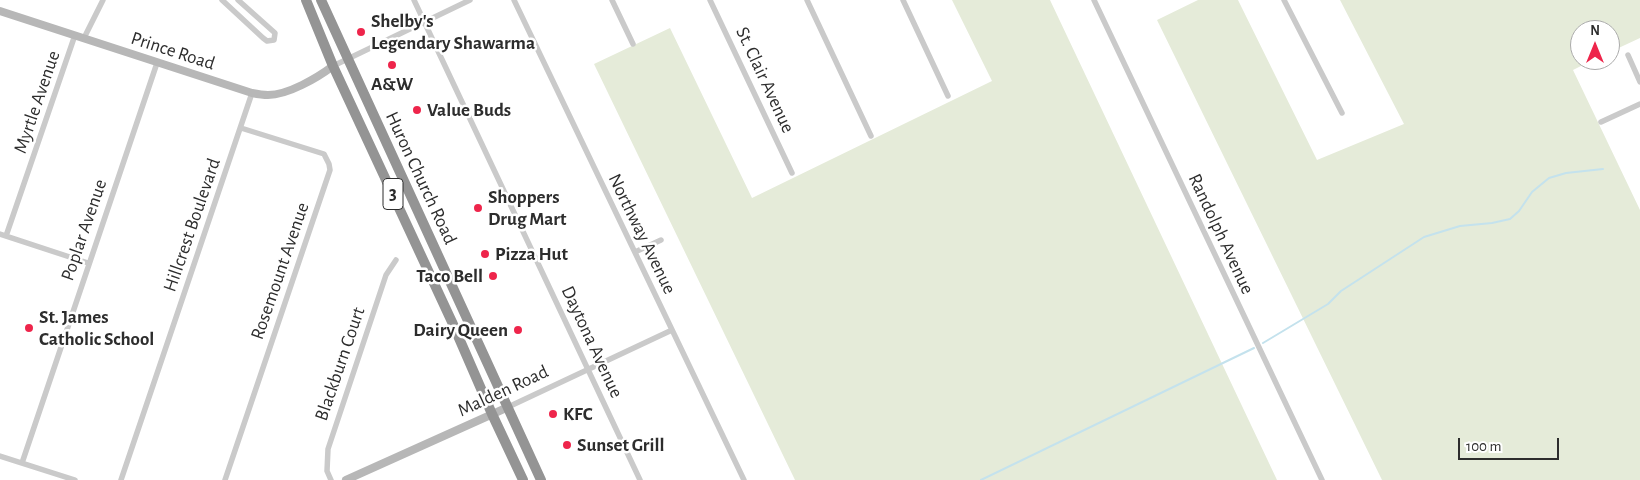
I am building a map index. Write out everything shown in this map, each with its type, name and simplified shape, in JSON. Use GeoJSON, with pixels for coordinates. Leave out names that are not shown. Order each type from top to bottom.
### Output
{"type":"FeatureCollection","features":[{"type":"Feature","properties":{"kind":"highway","name":"Huron Church Road"},"geometry":{"type":"LineString","coordinates":[[306,0],[333,66],[523,480]]}},
{"type":"Feature","properties":{"kind":"highway","name":"Huron Church Road"},"geometry":{"type":"LineString","coordinates":[[321,0],[540,480]]}},
{"type":"Feature","properties":{"kind":"street"},"geometry":{"type":"LineString","coordinates":[[84,38],[103,0]]}},
{"type":"Feature","properties":{"kind":"street"},"geometry":{"type":"LineString","coordinates":[[222,0],[263,38],[267,41],[274,40],[275,34],[238,0]]}},
{"type":"Feature","properties":{"kind":"street","name":"Daytona Avenue"},"geometry":{"type":"LineString","coordinates":[[414,0],[640,480]]}},
{"type":"Feature","properties":{"kind":"street"},"geometry":{"type":"LineString","coordinates":[[333,66],[470,0]]}},
{"type":"Feature","properties":{"kind":"street","name":"Northway Avenue"},"geometry":{"type":"LineString","coordinates":[[514,0],[744,480]]}},
{"type":"Feature","properties":{"kind":"street"},"geometry":{"type":"LineString","coordinates":[[612,0],[633,44]]}},
{"type":"Feature","properties":{"kind":"street","name":"St. Clair Avenue"},"geometry":{"type":"LineString","coordinates":[[710,0],[792,173]]}},
{"type":"Feature","properties":{"kind":"street"},"geometry":{"type":"LineString","coordinates":[[807,0],[871,136]]}},
{"type":"Feature","properties":{"kind":"street"},"geometry":{"type":"LineString","coordinates":[[902,0],[948,96]]}},
{"type":"Feature","properties":{"kind":"street","name":"Randolph Avenue"},"geometry":{"type":"LineString","coordinates":[[1094,0],[1322,480]]}},
{"type":"Feature","properties":{"kind":"street"},"geometry":{"type":"LineString","coordinates":[[1284,0],[1342,112]]}},
{"type":"Feature","properties":{"kind":"street","name":"Prince Road"},"geometry":{"type":"LineString","coordinates":[[0,11],[252,93],[267,95],[288,91],[317,77],[333,66]]}},
{"type":"Feature","properties":{"kind":"street","name":"Myrtle Avenue"},"geometry":{"type":"LineString","coordinates":[[3,235],[75,35]]}},
{"type":"Feature","properties":{"kind":"street"},"geometry":{"type":"LineString","coordinates":[[1628,55],[1640,82]]}},
{"type":"Feature","properties":{"kind":"street","name":"Poplar Avenue"},"geometry":{"type":"LineString","coordinates":[[22,463],[157,63]]}},
{"type":"Feature","properties":{"kind":"street","name":"Hillcrest Boulevard"},"geometry":{"type":"LineString","coordinates":[[121,480],[252,93]]}},
{"type":"Feature","properties":{"kind":"street"},"geometry":{"type":"LineString","coordinates":[[1601,122],[1640,104]]}},
{"type":"Feature","properties":{"kind":"street","name":"Rosemount Avenue"},"geometry":{"type":"LineString","coordinates":[[225,480],[330,170],[324,154],[241,128]]}},
{"type":"Feature","properties":{"kind":"street"},"geometry":{"type":"LineString","coordinates":[[3,235],[88,264]]}},
{"type":"Feature","properties":{"kind":"street"},"geometry":{"type":"LineString","coordinates":[[635,252],[661,240]]}},
{"type":"Feature","properties":{"kind":"street","name":"Blackburn Court"},"geometry":{"type":"LineString","coordinates":[[331,480],[327,471],[328,449],[386,275],[396,260]]}},
{"type":"Feature","properties":{"kind":"street","name":"Malden Road"},"geometry":{"type":"LineString","coordinates":[[346,480],[672,330]]}},
{"type":"Feature","properties":{"kind":"street"},"geometry":{"type":"LineString","coordinates":[[0,456],[74,480]]}},
{"type":"Feature","properties":{"kind":"green space"},"geometry":{"type":"Polygon","coordinates":[[[952,0],[1050,0],[1277,480],[795,480],[594,64],[670,28],[752,198],[992,81],[952,0]]]}},
{"type":"Feature","properties":{"kind":"green space"},"geometry":{"type":"Polygon","coordinates":[[[1198,0],[1238,0],[1317,160],[1404,124],[1340,0],[1640,0],[1640,38],[1620,47],[1620,20],[1570,20],[1570,70],[1573,70],[1640,210],[1640,480],[1382,480],[1157,20],[1198,0]]]}},
{"type":"Feature","properties":{"kind":"waterway"},"geometry":{"type":"LineString","coordinates":[[1263,343],[1328,304],[1341,291],[1424,237],[1460,226],[1510,219],[1519,211],[1532,192],[1549,178],[1566,173],[1603,169]]}},
{"type":"Feature","properties":{"kind":"waterway"},"geometry":{"type":"LineString","coordinates":[[981,480],[1254,348]]}},
{"type":"Feature","properties":{"kind":"place","name":"Shelby's Legendary Shawarma"},"geometry":{"type":"Point","coordinates":[361,32]}},
{"type":"Feature","properties":{"kind":"place","name":"A&W"},"geometry":{"type":"Point","coordinates":[392,65]}},
{"type":"Feature","properties":{"kind":"place","name":"Value Buds"},"geometry":{"type":"Point","coordinates":[417,110]}},
{"type":"Feature","properties":{"kind":"place","name":"Shoppers Drug Mart"},"geometry":{"type":"Point","coordinates":[478,208]}},
{"type":"Feature","properties":{"kind":"place","name":"Pizza Hut"},"geometry":{"type":"Point","coordinates":[485,254]}},
{"type":"Feature","properties":{"kind":"place","name":"Taco Bell"},"geometry":{"type":"Point","coordinates":[493,276]}},
{"type":"Feature","properties":{"kind":"place","name":"St. James Catholic School"},"geometry":{"type":"Point","coordinates":[29,328]}},
{"type":"Feature","properties":{"kind":"place","name":"Dairy Queen"},"geometry":{"type":"Point","coordinates":[518,330]}},
{"type":"Feature","properties":{"kind":"place","name":"KFC"},"geometry":{"type":"Point","coordinates":[553,414]}},
{"type":"Feature","properties":{"kind":"place","name":"Sunset Grill"},"geometry":{"type":"Point","coordinates":[567,445]}}]}
